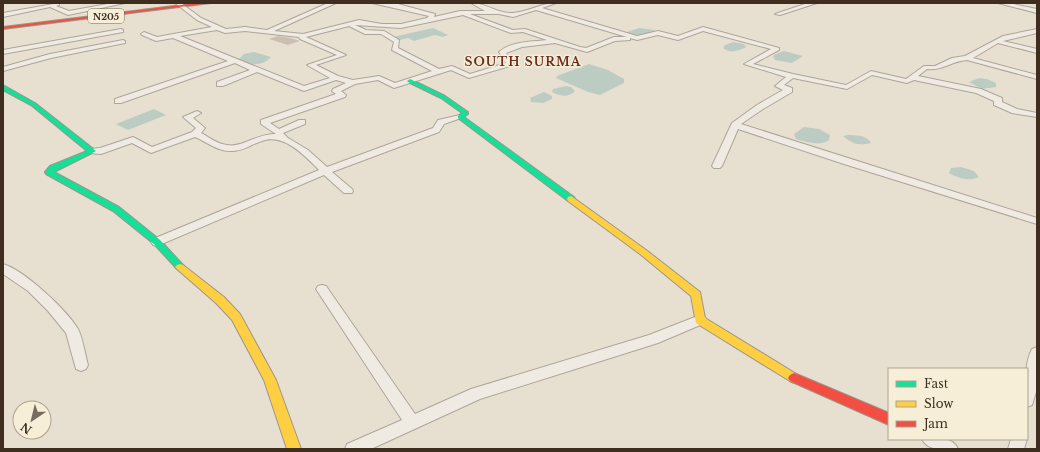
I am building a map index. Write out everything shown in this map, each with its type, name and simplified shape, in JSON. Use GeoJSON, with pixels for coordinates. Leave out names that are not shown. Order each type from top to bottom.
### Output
{"type":"FeatureCollection","features":[{"type":"Feature","properties":{"kind":"main road","name":"N205"},"geometry":{"type":"LineString","coordinates":[[3,28],[181,5],[209,3]]}},
{"type":"Feature","properties":{"kind":"main road"},"geometry":{"type":"LineString","coordinates":[[410,82],[443,97],[466,113],[460,117],[643,252],[696,295],[700,320],[800,381],[888,419]]}},
{"type":"Feature","properties":{"kind":"main road"},"geometry":{"type":"LineString","coordinates":[[3,87],[33,104],[92,151],[52,168],[49,172],[116,209],[157,242],[175,263],[220,300],[236,317],[270,380],[294,449]]}},
{"type":"Feature","properties":{"kind":"street"},"geometry":{"type":"LineString","coordinates":[[3,15],[61,3]]}},
{"type":"Feature","properties":{"kind":"street"},"geometry":{"type":"LineString","coordinates":[[50,5],[68,13],[122,3]]}},
{"type":"Feature","properties":{"kind":"street"},"geometry":{"type":"LineString","coordinates":[[266,32],[333,3]]}},
{"type":"Feature","properties":{"kind":"street"},"geometry":{"type":"LineString","coordinates":[[375,3],[398,6],[433,15],[429,20]]}},
{"type":"Feature","properties":{"kind":"street"},"geometry":{"type":"LineString","coordinates":[[474,3],[492,12]]}},
{"type":"Feature","properties":{"kind":"street"},"geometry":{"type":"LineString","coordinates":[[181,5],[199,19],[225,31],[245,29],[303,36],[359,22],[382,26],[401,26],[460,14],[492,12],[513,15],[553,3]]}},
{"type":"Feature","properties":{"kind":"street"},"geometry":{"type":"LineString","coordinates":[[778,14],[814,3]]}},
{"type":"Feature","properties":{"kind":"street"},"geometry":{"type":"LineString","coordinates":[[1001,3],[1037,11]]}},
{"type":"Feature","properties":{"kind":"street"},"geometry":{"type":"LineString","coordinates":[[536,8],[637,38]]}},
{"type":"Feature","properties":{"kind":"street"},"geometry":{"type":"LineString","coordinates":[[460,14],[513,32],[523,30],[587,50],[614,39],[637,38],[658,32],[678,38],[703,29],[777,49],[747,64],[792,76],[846,87],[871,73],[907,80],[926,67],[936,68],[954,59],[967,58],[1037,77]]}},
{"type":"Feature","properties":{"kind":"street"},"geometry":{"type":"LineString","coordinates":[[349,24],[364,32],[382,32],[390,36],[397,41],[394,49],[438,71]]}},
{"type":"Feature","properties":{"kind":"street"},"geometry":{"type":"LineString","coordinates":[[144,34],[156,39],[217,28]]}},
{"type":"Feature","properties":{"kind":"street"},"geometry":{"type":"LineString","coordinates":[[4,51],[121,31]]}},
{"type":"Feature","properties":{"kind":"street"},"geometry":{"type":"LineString","coordinates":[[967,58],[1005,36],[1037,31]]}},
{"type":"Feature","properties":{"kind":"street"},"geometry":{"type":"LineString","coordinates":[[174,36],[304,89],[336,78]]}},
{"type":"Feature","properties":{"kind":"street"},"geometry":{"type":"LineString","coordinates":[[303,36],[302,38],[343,55],[310,65],[336,78],[353,82]]}},
{"type":"Feature","properties":{"kind":"street"},"geometry":{"type":"LineString","coordinates":[[285,140],[278,132],[264,122],[342,95],[336,91],[353,82],[379,78],[393,86],[410,82],[438,71],[452,68],[469,76],[511,64],[506,60],[502,52],[507,49],[525,44],[557,41]]}},
{"type":"Feature","properties":{"kind":"street"},"geometry":{"type":"LineString","coordinates":[[996,41],[1037,52]]}},
{"type":"Feature","properties":{"kind":"street"},"geometry":{"type":"LineString","coordinates":[[3,69],[50,56],[122,42]]}},
{"type":"Feature","properties":{"kind":"street"},"geometry":{"type":"LineString","coordinates":[[118,101],[234,61]]}},
{"type":"Feature","properties":{"kind":"street"},"geometry":{"type":"LineString","coordinates":[[220,84],[256,70]]}},
{"type":"Feature","properties":{"kind":"street"},"geometry":{"type":"LineString","coordinates":[[717,166],[735,125],[760,107],[789,90],[779,86],[792,76]]}},
{"type":"Feature","properties":{"kind":"street"},"geometry":{"type":"LineString","coordinates":[[912,77],[978,91],[999,100],[997,103],[1004,107],[1037,115]]}},
{"type":"Feature","properties":{"kind":"street"},"geometry":{"type":"LineString","coordinates":[[92,151],[101,151],[133,140],[151,150],[195,134],[201,128],[187,117],[197,113]]}},
{"type":"Feature","properties":{"kind":"street"},"geometry":{"type":"LineString","coordinates":[[157,242],[326,172],[436,130],[440,122],[460,117]]}},
{"type":"Feature","properties":{"kind":"street"},"geometry":{"type":"LineString","coordinates":[[278,132],[302,122]]}},
{"type":"Feature","properties":{"kind":"street"},"geometry":{"type":"LineString","coordinates":[[735,125],[1037,221]]}},
{"type":"Feature","properties":{"kind":"street"},"geometry":{"type":"LineString","coordinates":[[195,134],[224,148],[234,149],[244,147],[262,138],[270,137],[285,140],[304,150],[348,191]]}},
{"type":"Feature","properties":{"kind":"street"},"geometry":{"type":"LineString","coordinates":[[3,268],[32,288],[53,308],[72,331],[81,365]]}},
{"type":"Feature","properties":{"kind":"street"},"geometry":{"type":"LineString","coordinates":[[322,289],[412,422]]}},
{"type":"Feature","properties":{"kind":"street"},"geometry":{"type":"LineString","coordinates":[[352,449],[476,394],[653,339],[700,320]]}},
{"type":"Feature","properties":{"kind":"street"},"geometry":{"type":"LineString","coordinates":[[1028,395],[1037,353]]}},
{"type":"Feature","properties":{"kind":"street"},"geometry":{"type":"LineString","coordinates":[[932,440],[950,449]]}},
{"type":"Feature","properties":{"kind":"shaded area"},"geometry":{"type":"Polygon","coordinates":[[[433,28],[448,35],[443,37],[435,35],[414,41],[408,38],[400,40],[393,37],[433,28]]]}},
{"type":"Feature","properties":{"kind":"shaded area"},"geometry":{"type":"Polygon","coordinates":[[[639,28],[655,30],[647,34],[640,35],[624,33],[639,28]]]}},
{"type":"Feature","properties":{"kind":"shaded area"},"geometry":{"type":"Polygon","coordinates":[[[733,42],[744,44],[746,47],[734,51],[729,51],[723,48],[725,45],[733,42]]]}},
{"type":"Feature","properties":{"kind":"shaded area"},"geometry":{"type":"Polygon","coordinates":[[[784,51],[803,56],[792,63],[775,60],[773,56],[784,51]]]}},
{"type":"Feature","properties":{"kind":"shaded area"},"geometry":{"type":"Polygon","coordinates":[[[254,52],[271,57],[260,64],[247,63],[238,60],[244,54],[254,52]]]}},
{"type":"Feature","properties":{"kind":"shaded area"},"geometry":{"type":"Polygon","coordinates":[[[589,64],[608,70],[624,79],[624,83],[600,95],[588,92],[556,78],[557,76],[589,64]]]}},
{"type":"Feature","properties":{"kind":"shaded area"},"geometry":{"type":"Polygon","coordinates":[[[979,78],[987,79],[996,83],[996,87],[982,89],[969,82],[979,78]]]}},
{"type":"Feature","properties":{"kind":"shaded area"},"geometry":{"type":"Polygon","coordinates":[[[566,86],[571,87],[575,91],[564,96],[552,92],[553,89],[566,86]]]}},
{"type":"Feature","properties":{"kind":"shaded area"},"geometry":{"type":"Polygon","coordinates":[[[544,92],[552,96],[552,99],[543,103],[531,102],[530,98],[544,92]]]}},
{"type":"Feature","properties":{"kind":"shaded area"},"geometry":{"type":"Polygon","coordinates":[[[154,109],[166,115],[128,130],[116,124],[154,109]]]}},
{"type":"Feature","properties":{"kind":"shaded area"},"geometry":{"type":"Polygon","coordinates":[[[804,127],[819,129],[830,135],[829,140],[817,144],[796,139],[794,134],[804,127]]]}},
{"type":"Feature","properties":{"kind":"shaded area"},"geometry":{"type":"Polygon","coordinates":[[[858,135],[867,138],[871,143],[853,143],[843,136],[858,135]]]}},
{"type":"Feature","properties":{"kind":"shaded area"},"geometry":{"type":"Polygon","coordinates":[[[961,167],[974,171],[979,177],[964,179],[949,173],[951,168],[961,167]]]}},
{"type":"Feature","properties":{"kind":"building"},"geometry":{"type":"Polygon","coordinates":[[[278,36],[300,41],[288,45],[269,39],[278,36]]]}},
{"type":"Feature","properties":{"kind":"traffic: fast"},"geometry":{"type":"LineString","coordinates":[[410,81],[443,97],[466,113],[460,117],[571,199]]}},
{"type":"Feature","properties":{"kind":"traffic: fast"},"geometry":{"type":"LineString","coordinates":[[3,87],[33,104],[92,151],[53,168],[49,172],[116,209],[157,242],[180,267]]}},
{"type":"Feature","properties":{"kind":"traffic: slow"},"geometry":{"type":"LineString","coordinates":[[571,199],[643,252],[696,295],[700,320],[794,378]]}},
{"type":"Feature","properties":{"kind":"traffic: slow"},"geometry":{"type":"LineString","coordinates":[[180,267],[220,300],[236,317],[270,380],[294,449]]}},
{"type":"Feature","properties":{"kind":"traffic: jam"},"geometry":{"type":"LineString","coordinates":[[3,28],[209,3]]}},
{"type":"Feature","properties":{"kind":"traffic: jam"},"geometry":{"type":"LineString","coordinates":[[794,378],[888,419]]}},
{"type":"Feature","properties":{"kind":"district","name":"SOUTH SURMA"},"geometry":{"type":"Point","coordinates":[523,61]}}]}
